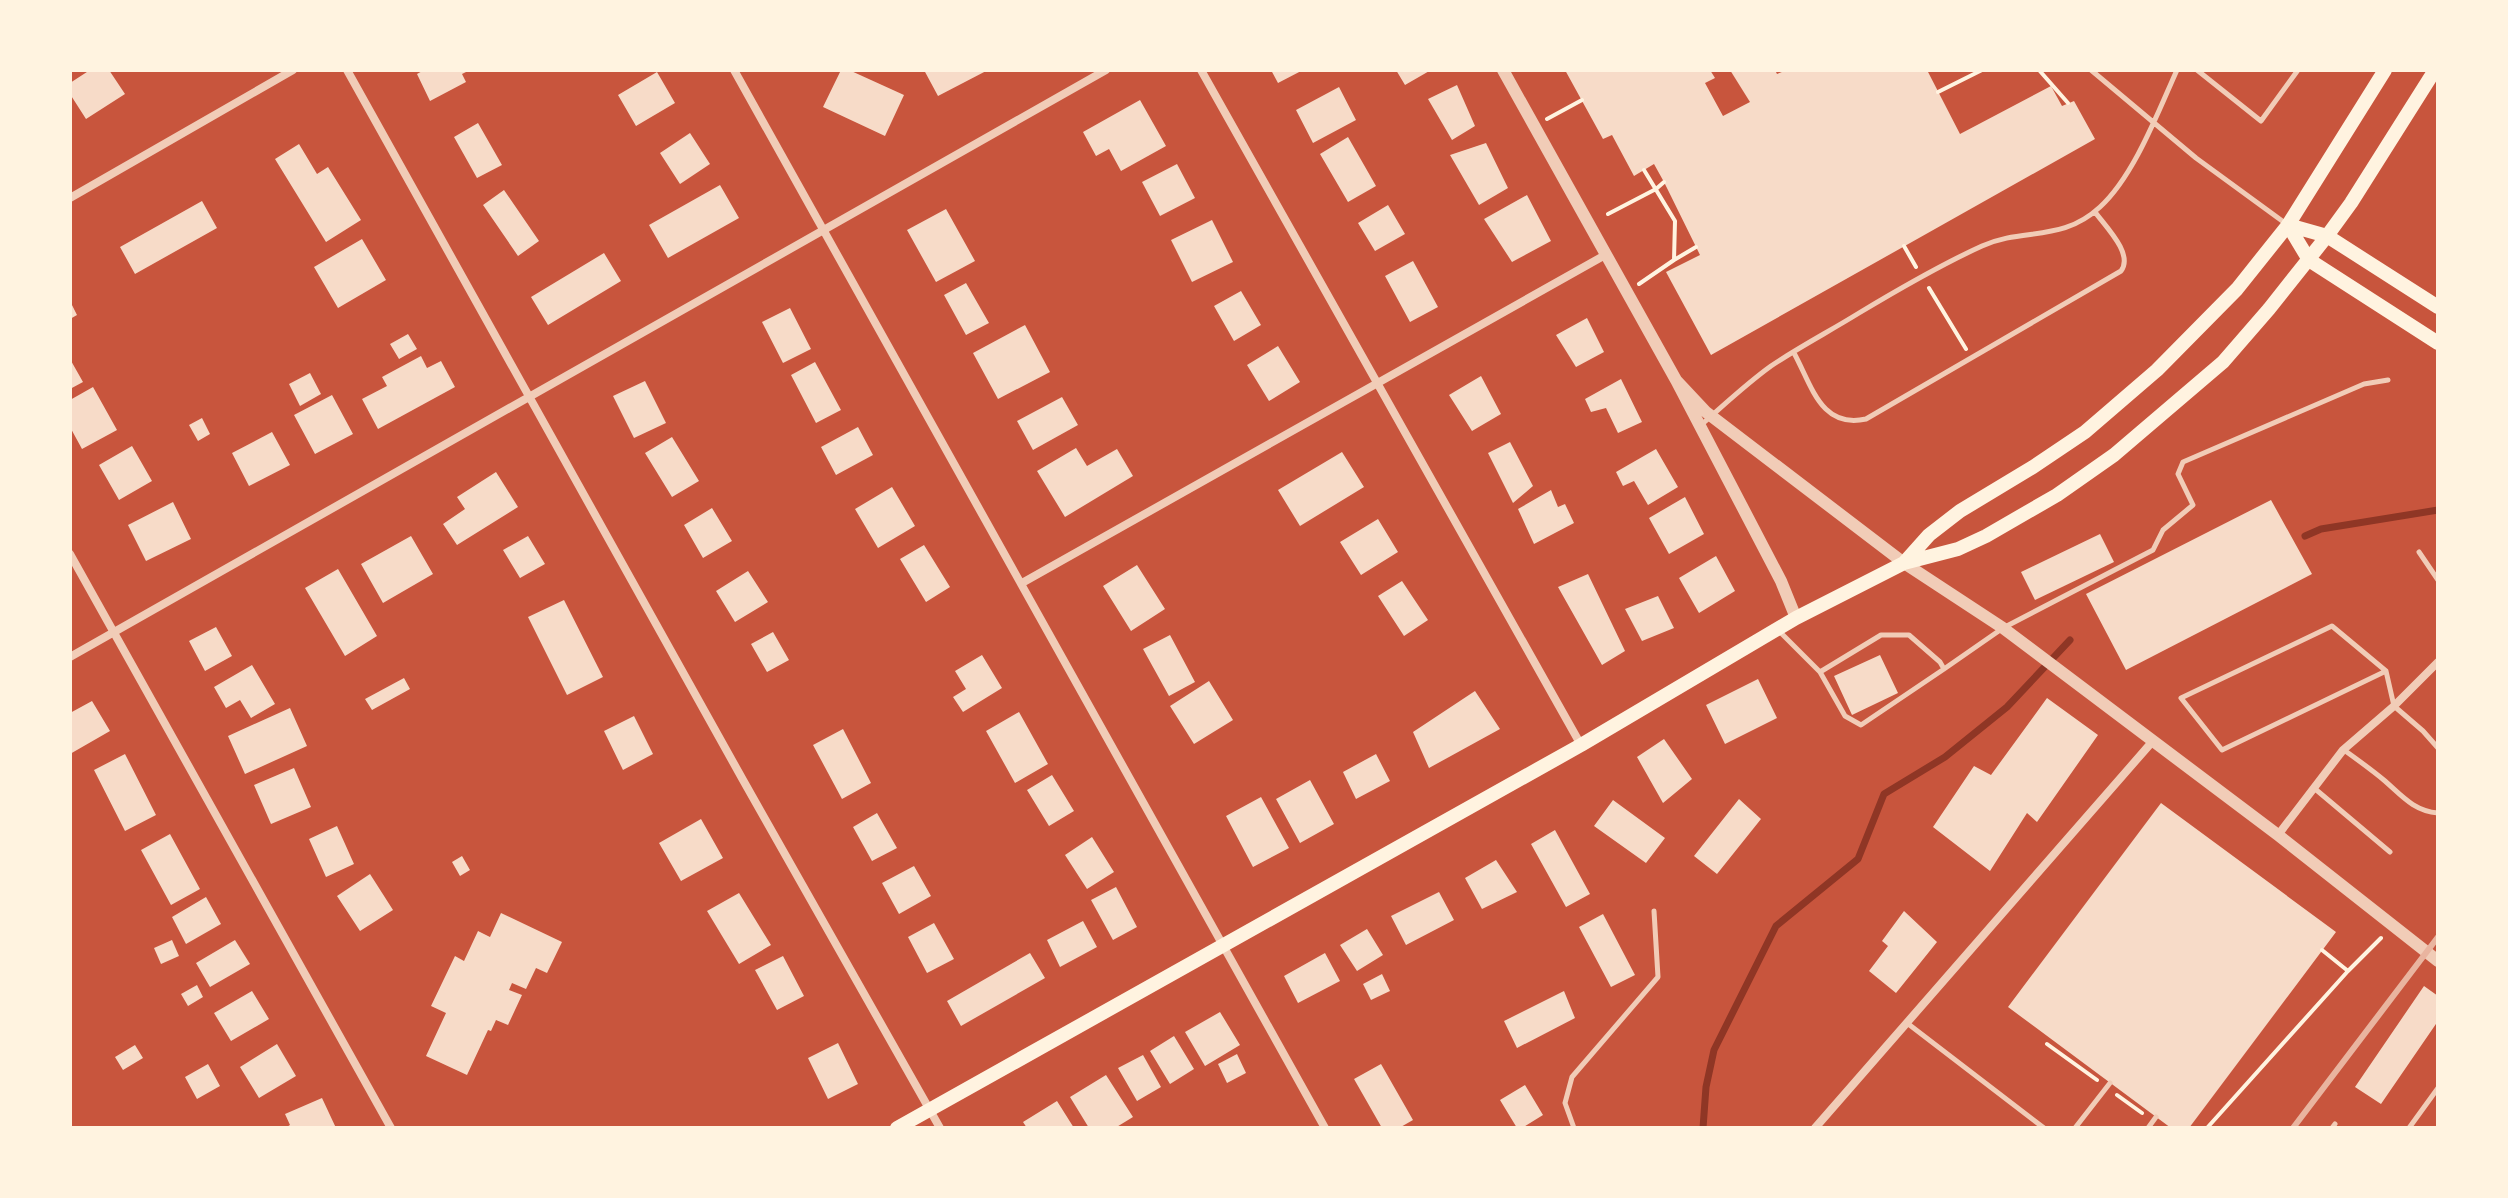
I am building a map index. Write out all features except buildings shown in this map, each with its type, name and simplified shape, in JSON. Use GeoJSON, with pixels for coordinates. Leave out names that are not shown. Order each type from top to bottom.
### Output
{"type":"FeatureCollection","features":[{"type":"Feature","properties":{"kind":"main road"},"geometry":{"type":"LineString","coordinates":[[1904,563],[1929,535],[1960,511],[2085,432],[2157,370],[2237,289],[2288,225],[2385,70]]}},
{"type":"Feature","properties":{"kind":"main road"},"geometry":{"type":"LineString","coordinates":[[897,1128],[1581,745],[1796,618],[1904,563],[1958,549],[1986,536],[2057,495],[2114,455],[2223,362],[2309,260],[2351,203],[2435,70]]}},
{"type":"Feature","properties":{"kind":"main road"},"geometry":{"type":"LineString","coordinates":[[2288,225],[2327,236],[2438,307]]}},
{"type":"Feature","properties":{"kind":"main road"},"geometry":{"type":"LineString","coordinates":[[2288,225],[2309,260],[2438,343]]}},
{"type":"Feature","properties":{"kind":"street"},"geometry":{"type":"LineString","coordinates":[[70,198],[293,70]]}},
{"type":"Feature","properties":{"kind":"street"},"geometry":{"type":"LineString","coordinates":[[347,70],[940,1128]]}},
{"type":"Feature","properties":{"kind":"street"},"geometry":{"type":"LineString","coordinates":[[734,70],[1325,1128]]}},
{"type":"Feature","properties":{"kind":"street"},"geometry":{"type":"LineString","coordinates":[[70,657],[1106,70]]}},
{"type":"Feature","properties":{"kind":"street"},"geometry":{"type":"LineString","coordinates":[[1201,70],[1581,745]]}},
{"type":"Feature","properties":{"kind":"street"},"geometry":{"type":"LineString","coordinates":[[1503,70],[1676,380],[1781,581],[1796,618]]}},
{"type":"Feature","properties":{"kind":"street"},"geometry":{"type":"LineString","coordinates":[[1022,583],[1607,254]]}},
{"type":"Feature","properties":{"kind":"street"},"geometry":{"type":"LineString","coordinates":[[1676,380],[1712,416],[1904,563],[2003,628],[2278,835],[2438,961]]}},
{"type":"Feature","properties":{"kind":"street"},"geometry":{"type":"LineString","coordinates":[[70,554],[391,1128]]}},
{"type":"Feature","properties":{"kind":"street"},"geometry":{"type":"LineString","coordinates":[[2278,835],[2343,750],[2438,662]]}},
{"type":"Feature","properties":{"kind":"street"},"geometry":{"type":"LineString","coordinates":[[1815,1128],[2152,742]]}},
{"type":"Feature","properties":{"kind":"lane"},"geometry":{"type":"LineString","coordinates":[[2091,70],[2152,123],[2288,225]]}},
{"type":"Feature","properties":{"kind":"lane"},"geometry":{"type":"LineString","coordinates":[[1700,426],[1771,367],[1922,277],[1983,245],[2061,230],[2095,212],[2120,183],[2177,70]]}},
{"type":"Feature","properties":{"kind":"lane"},"geometry":{"type":"LineString","coordinates":[[2197,70],[2261,121],[2298,70]]}},
{"type":"Feature","properties":{"kind":"lane"},"geometry":{"type":"LineString","coordinates":[[1794,353],[1830,414],[1842,421],[1866,419],[2121,271],[2126,259],[2095,212]]}},
{"type":"Feature","properties":{"kind":"lane"},"geometry":{"type":"LineString","coordinates":[[1777,629],[1820,672],[1845,716],[1861,725],[2003,628],[2153,550],[2163,530],[2193,505],[2179,477],[2183,462],[2353,388],[2388,380]]}},
{"type":"Feature","properties":{"kind":"lane"},"geometry":{"type":"LineString","coordinates":[[2419,552],[2438,580]]}},
{"type":"Feature","properties":{"kind":"lane"},"geometry":{"type":"LineString","coordinates":[[2386,671],[2222,750],[2181,698],[2332,626],[2386,671],[2394,706],[2438,748]]}},
{"type":"Feature","properties":{"kind":"lane"},"geometry":{"type":"LineString","coordinates":[[1820,672],[1881,635],[1909,635],[1944,669]]}},
{"type":"Feature","properties":{"kind":"lane"},"geometry":{"type":"LineString","coordinates":[[2343,750],[2408,803],[2425,812],[2438,813]]}},
{"type":"Feature","properties":{"kind":"lane"},"geometry":{"type":"LineString","coordinates":[[2314,787],[2390,852]]}},
{"type":"Feature","properties":{"kind":"lane"},"geometry":{"type":"LineString","coordinates":[[1574,1128],[1565,1103],[1572,1077],[1658,977],[1654,911]]}},
{"type":"Feature","properties":{"kind":"lane"},"geometry":{"type":"LineString","coordinates":[[1906,1023],[2044,1128]]}},
{"type":"Feature","properties":{"kind":"lane"},"geometry":{"type":"LineString","coordinates":[[2075,1128],[2110,1083]]}},
{"type":"Feature","properties":{"kind":"lane"},"geometry":{"type":"LineString","coordinates":[[2409,1128],[2438,1088]]}},
{"type":"Feature","properties":{"kind":"lane"},"geometry":{"type":"LineString","coordinates":[[2148,1128],[2156,1117]]}},
{"type":"Feature","properties":{"kind":"path"},"geometry":{"type":"LineString","coordinates":[[1938,92],[1982,70]]}},
{"type":"Feature","properties":{"kind":"path"},"geometry":{"type":"LineString","coordinates":[[2039,70],[2068,103]]}},
{"type":"Feature","properties":{"kind":"path"},"geometry":{"type":"LineString","coordinates":[[1535,126],[1582,100]]}},
{"type":"Feature","properties":{"kind":"path"},"geometry":{"type":"LineString","coordinates":[[1644,170],[1675,221],[1674,260]]}},
{"type":"Feature","properties":{"kind":"path"},"geometry":{"type":"LineString","coordinates":[[1608,214],[1664,182]]}},
{"type":"Feature","properties":{"kind":"path"},"geometry":{"type":"LineString","coordinates":[[1904,246],[1972,357]]}},
{"type":"Feature","properties":{"kind":"path"},"geometry":{"type":"LineString","coordinates":[[1628,292],[1696,247]]}},
{"type":"Feature","properties":{"kind":"path"},"geometry":{"type":"LineString","coordinates":[[2207,1128],[2348,971],[2384,937]]}},
{"type":"Feature","properties":{"kind":"path"},"geometry":{"type":"LineString","coordinates":[[2322,950],[2348,971]]}},
{"type":"Feature","properties":{"kind":"waterway"},"geometry":{"type":"LineString","coordinates":[[2305,536],[2321,529],[2438,510]]}},
{"type":"Feature","properties":{"kind":"waterway"},"geometry":{"type":"LineString","coordinates":[[1703,1128],[1706,1087],[1714,1050],[1776,926],[1858,859],[1884,794],[1945,757],[2007,707],[2070,640]]}},
{"type":"Feature","properties":{"kind":"railway"},"geometry":{"type":"LineString","coordinates":[[2293,1128],[2438,937]]}}]}
